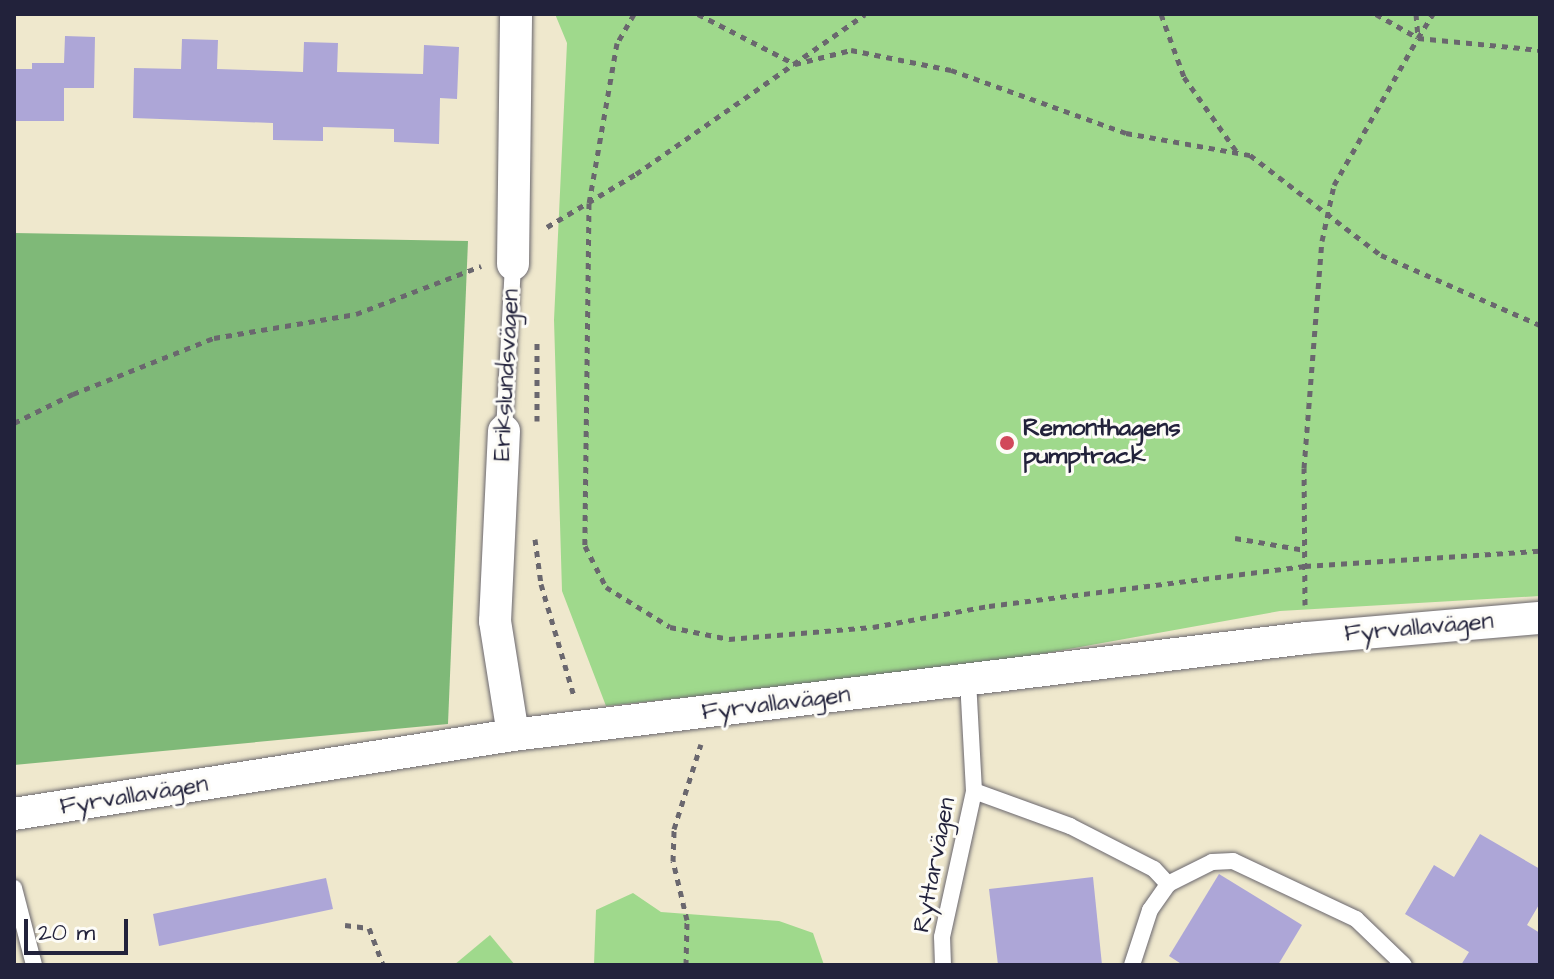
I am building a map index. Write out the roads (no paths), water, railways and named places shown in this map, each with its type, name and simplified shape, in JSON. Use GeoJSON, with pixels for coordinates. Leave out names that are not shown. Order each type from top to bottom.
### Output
{"type":"FeatureCollection","features":[{"type":"Feature","properties":{"kind":"street","name":"Erikslundsvägen"},"geometry":{"type":"LineString","coordinates":[[512,14],[513,259]]}},
{"type":"Feature","properties":{"kind":"street","name":"Erikslundsvägen"},"geometry":{"type":"LineString","coordinates":[[504,431],[495,621],[513,735]]}},
{"type":"Feature","properties":{"kind":"street","name":"Fyrvallavägen"},"geometry":{"type":"LineString","coordinates":[[14,814],[513,735],[583,729],[1306,638],[1540,618]]}},
{"type":"Feature","properties":{"kind":"lane","name":"Erikslundsvägen"},"geometry":{"type":"LineString","coordinates":[[504,431],[513,259]]}},
{"type":"Feature","properties":{"kind":"lane","name":"Ryttarvägen"},"geometry":{"type":"LineString","coordinates":[[943,965],[942,937],[974,791],[968,679]]}},
{"type":"Feature","properties":{"kind":"lane"},"geometry":{"type":"LineString","coordinates":[[974,791],[1070,826],[1154,869],[1168,884]]}},
{"type":"Feature","properties":{"kind":"lane"},"geometry":{"type":"LineString","coordinates":[[1132,965],[1150,910],[1168,884],[1212,862],[1233,861],[1356,919],[1404,965]]}},
{"type":"Feature","properties":{"kind":"lane"},"geometry":{"type":"LineString","coordinates":[[14,888],[34,965]]}},
{"type":"Feature","properties":{"kind":"place","name":"Remonthagens pumptrack"},"geometry":{"type":"Point","coordinates":[1007,443]}}]}
